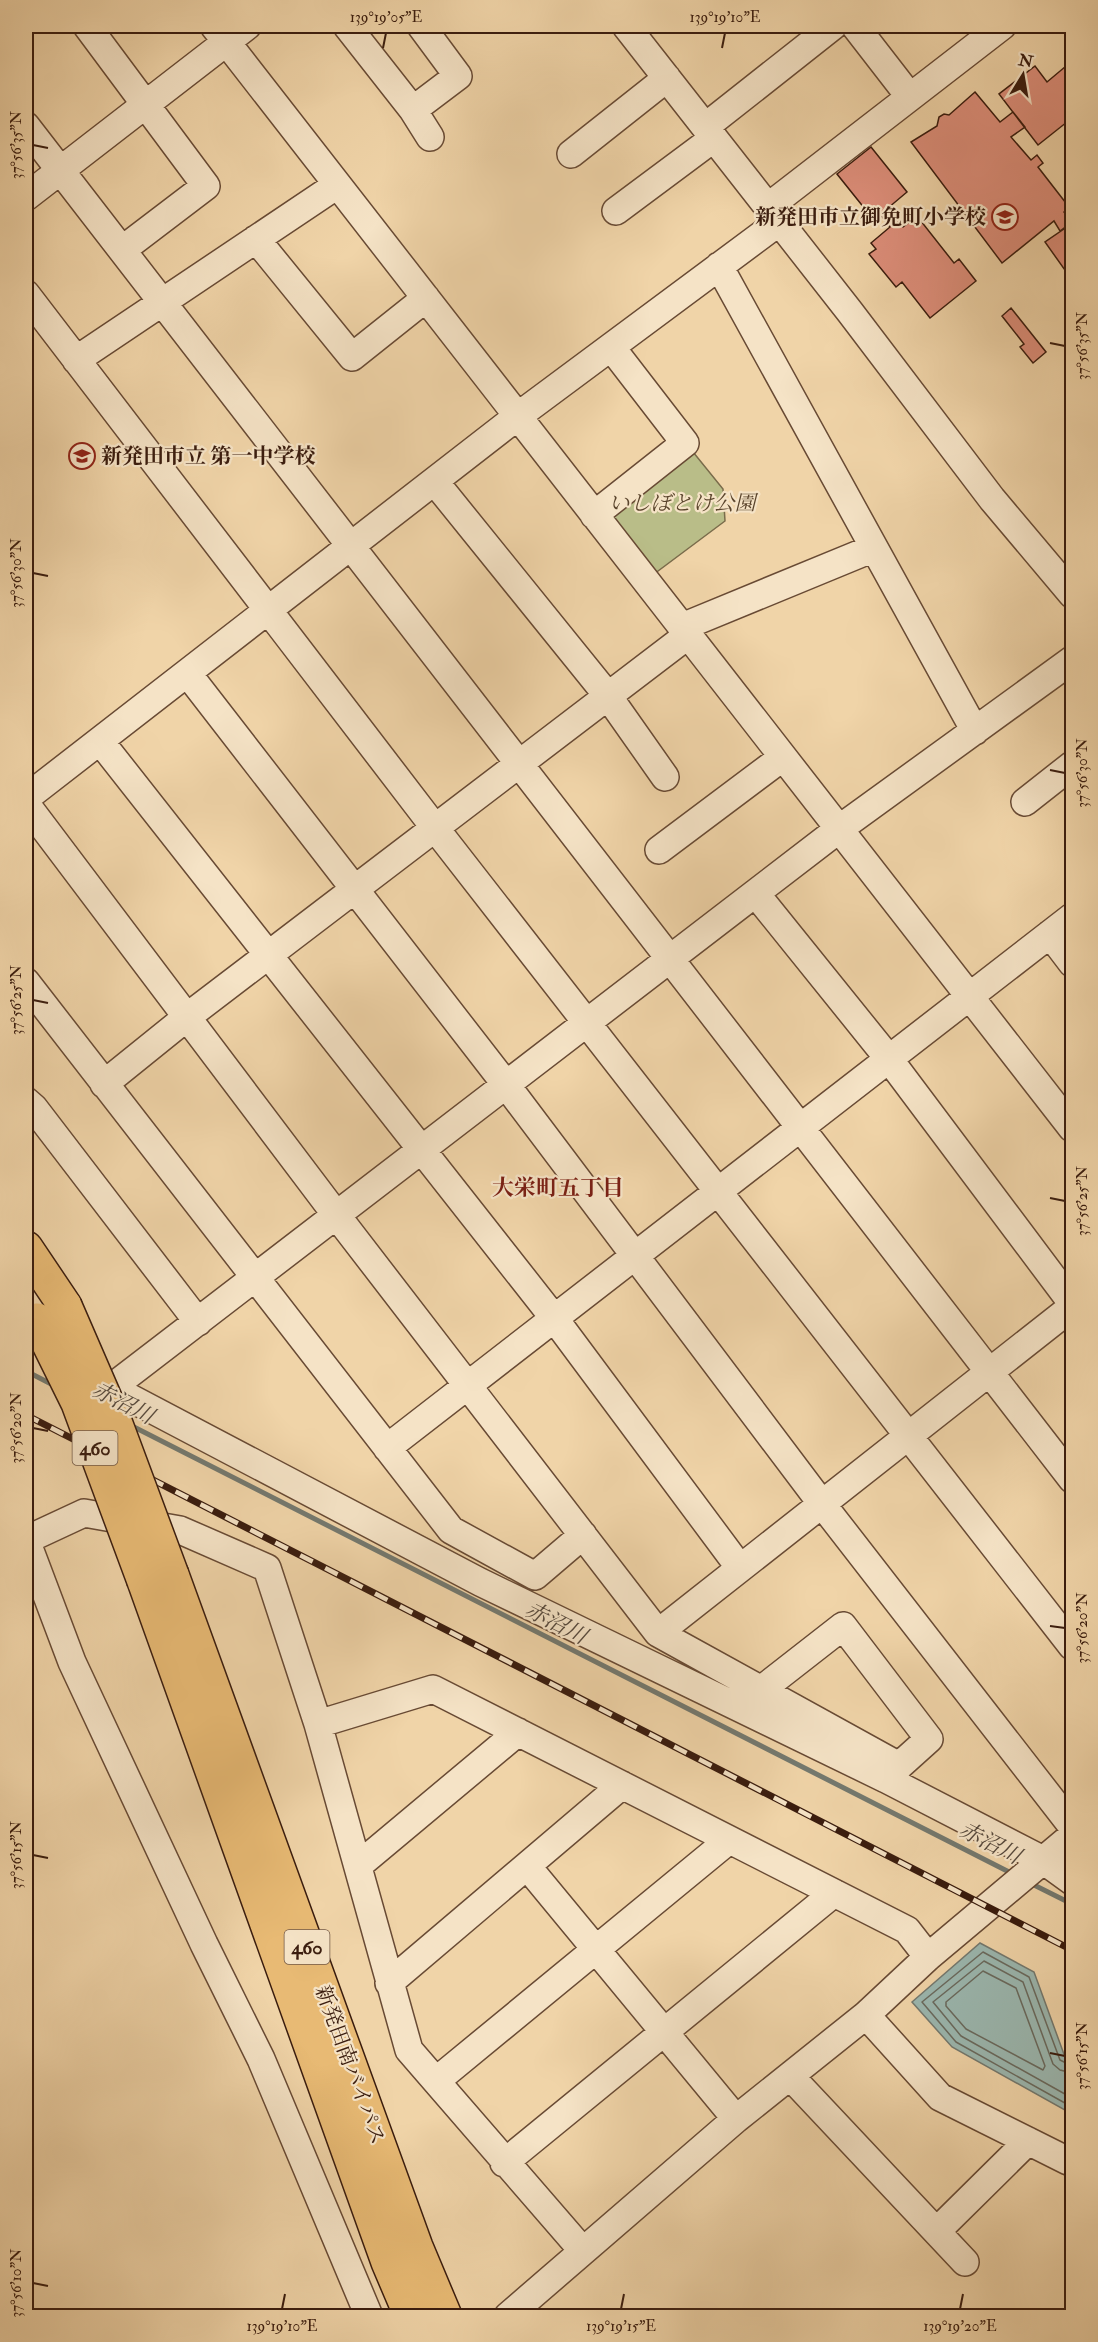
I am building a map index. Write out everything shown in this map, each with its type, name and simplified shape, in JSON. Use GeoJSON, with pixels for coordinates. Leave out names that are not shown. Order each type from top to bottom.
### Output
{"type":"FeatureCollection","features":[{"type":"Feature","properties":{"kind":"highway","name":"460"},"geometry":{"type":"LineString","coordinates":[[26,1248],[38,1317],[114,1419],[158,1578]]}},
{"type":"Feature","properties":{"kind":"highway","name":"新発田南バイパス"},"geometry":{"type":"LineString","coordinates":[[158,1578],[388,2262],[411,2316]]}},
{"type":"Feature","properties":{"kind":"highway","name":"新発田南バイパス"},"geometry":{"type":"LineString","coordinates":[[158,1578],[416,2247],[445,2316]]}},
{"type":"Feature","properties":{"kind":"street"},"geometry":{"type":"LineString","coordinates":[[87,26],[206,186],[122,250]]}},
{"type":"Feature","properties":{"kind":"street"},"geometry":{"type":"LineString","coordinates":[[347,26],[413,110],[430,137]]}},
{"type":"Feature","properties":{"kind":"street"},"geometry":{"type":"LineString","coordinates":[[413,110],[458,76],[421,26]]}},
{"type":"Feature","properties":{"kind":"street"},"geometry":{"type":"LineString","coordinates":[[626,26],[992,499],[1072,594]]}},
{"type":"Feature","properties":{"kind":"street"},"geometry":{"type":"LineString","coordinates":[[616,211],[833,26]]}},
{"type":"Feature","properties":{"kind":"street"},"geometry":{"type":"LineString","coordinates":[[855,26],[910,97]]}},
{"type":"Feature","properties":{"kind":"street"},"geometry":{"type":"LineString","coordinates":[[26,798],[352,548],[518,416],[719,266],[773,214],[910,97],[997,27]]}},
{"type":"Feature","properties":{"kind":"street"},"geometry":{"type":"LineString","coordinates":[[26,197],[146,104],[229,31],[337,185],[1072,1128]]}},
{"type":"Feature","properties":{"kind":"street"},"geometry":{"type":"LineString","coordinates":[[571,154],[667,78]]}},
{"type":"Feature","properties":{"kind":"street"},"geometry":{"type":"LineString","coordinates":[[26,126],[1072,1479]]}},
{"type":"Feature","properties":{"kind":"street"},"geometry":{"type":"LineString","coordinates":[[76,360],[337,185]]}},
{"type":"Feature","properties":{"kind":"street"},"geometry":{"type":"LineString","coordinates":[[256,239],[352,357],[426,298]]}},
{"type":"Feature","properties":{"kind":"street"},"geometry":{"type":"LineString","coordinates":[[719,266],[975,731]]}},
{"type":"Feature","properties":{"kind":"street"},"geometry":{"type":"LineString","coordinates":[[26,294],[271,610],[435,828],[1072,1646]]}},
{"type":"Feature","properties":{"kind":"street"},"geometry":{"type":"LineString","coordinates":[[594,515],[686,443],[611,347]]}},
{"type":"Feature","properties":{"kind":"street"},"geometry":{"type":"LineString","coordinates":[[435,482],[608,696],[665,777]]}},
{"type":"Feature","properties":{"kind":"street"},"geometry":{"type":"LineString","coordinates":[[104,1084],[187,1017],[608,696],[685,631],[874,548]]}},
{"type":"Feature","properties":{"kind":"street"},"geometry":{"type":"LineString","coordinates":[[111,1388],[839,829],[1072,660]]}},
{"type":"Feature","properties":{"kind":"street"},"geometry":{"type":"LineString","coordinates":[[188,674],[507,1086],[822,1504],[1072,1826]]}},
{"type":"Feature","properties":{"kind":"street"},"geometry":{"type":"LineString","coordinates":[[100,741],[554,1318],[740,1568]]}},
{"type":"Feature","properties":{"kind":"street"},"geometry":{"type":"LineString","coordinates":[[658,850],[783,757]]}},
{"type":"Feature","properties":{"kind":"street"},"geometry":{"type":"LineString","coordinates":[[1025,802],[1072,765]]}},
{"type":"Feature","properties":{"kind":"street"},"geometry":{"type":"LineString","coordinates":[[26,804],[337,1216],[658,1633],[761,1690],[893,1772],[1042,1860],[1072,1881]]}},
{"type":"Feature","properties":{"kind":"street"},"geometry":{"type":"LineString","coordinates":[[756,894],[889,1059],[1072,1303]]}},
{"type":"Feature","properties":{"kind":"street"},"geometry":{"type":"LineString","coordinates":[[387,1448],[1072,917]]}},
{"type":"Feature","properties":{"kind":"street"},"geometry":{"type":"LineString","coordinates":[[1050,934],[1072,963]]}},
{"type":"Feature","properties":{"kind":"street"},"geometry":{"type":"LineString","coordinates":[[26,982],[254,1279],[451,1530],[535,1576],[583,1535]]}},
{"type":"Feature","properties":{"kind":"street"},"geometry":{"type":"LineString","coordinates":[[26,1101],[34,1108],[198,1322]]}},
{"type":"Feature","properties":{"kind":"street"},"geometry":{"type":"LineString","coordinates":[[658,1633],[1072,1307]]}},
{"type":"Feature","properties":{"kind":"street"},"geometry":{"type":"LineString","coordinates":[[38,1317],[111,1388],[480,1582],[893,1772]]}},
{"type":"Feature","properties":{"kind":"street"},"geometry":{"type":"LineString","coordinates":[[369,2316],[261,2059],[204,1944],[72,1662],[26,1540],[84,1513],[180,1530],[267,1568],[318,1724],[359,1865],[388,1983],[408,2050],[583,2251]]}},
{"type":"Feature","properties":{"kind":"street"},"geometry":{"type":"LineString","coordinates":[[761,1690],[843,1626],[928,1739],[893,1772]]}},
{"type":"Feature","properties":{"kind":"street"},"geometry":{"type":"LineString","coordinates":[[318,1724],[433,1689],[907,1930],[928,1957]]}},
{"type":"Feature","properties":{"kind":"street"},"geometry":{"type":"LineString","coordinates":[[359,1865],[518,1732]]}},
{"type":"Feature","properties":{"kind":"street"},"geometry":{"type":"LineString","coordinates":[[388,1983],[622,1785]]}},
{"type":"Feature","properties":{"kind":"street"},"geometry":{"type":"LineString","coordinates":[[508,2316],[736,2119],[866,2015],[928,1957],[1072,1836]]}},
{"type":"Feature","properties":{"kind":"street"},"geometry":{"type":"LineString","coordinates":[[436,2081],[729,1840]]}},
{"type":"Feature","properties":{"kind":"street"},"geometry":{"type":"LineString","coordinates":[[527,1866],[736,2119]]}},
{"type":"Feature","properties":{"kind":"street"},"geometry":{"type":"LineString","coordinates":[[504,2163],[834,1893]]}},
{"type":"Feature","properties":{"kind":"street"},"geometry":{"type":"LineString","coordinates":[[866,2015],[940,2097],[1068,2161]]}},
{"type":"Feature","properties":{"kind":"street"},"geometry":{"type":"LineString","coordinates":[[790,2076],[965,2262]]}},
{"type":"Feature","properties":{"kind":"street"},"geometry":{"type":"LineString","coordinates":[[937,2231],[1028,2141]]}},
{"type":"Feature","properties":{"kind":"green space","name":"いしぼとけ公園"},"geometry":{"type":"Polygon","coordinates":[[[689,447],[723,489],[725,521],[654,574],[605,514],[689,447]]]}},
{"type":"Feature","properties":{"kind":"water"},"geometry":{"type":"Polygon","coordinates":[[[980,1943],[1034,1972],[1065,2057],[1072,2061],[1072,2114],[952,2047],[912,2002],[980,1943]]]}},
{"type":"Feature","properties":{"kind":"building"},"geometry":{"type":"Polygon","coordinates":[[[1072,61],[1072,118],[1038,145],[999,94],[1035,66],[1047,82],[1072,61]]]}},
{"type":"Feature","properties":{"kind":"building"},"geometry":{"type":"Polygon","coordinates":[[[975,92],[1000,122],[1013,112],[1025,127],[1011,137],[1031,160],[1037,155],[1043,163],[1038,167],[1069,207],[1064,212],[1072,222],[1060,231],[1054,221],[1002,263],[911,142],[937,126],[939,117],[944,114],[949,115],[975,92]]]}},
{"type":"Feature","properties":{"kind":"building"},"geometry":{"type":"Polygon","coordinates":[[[871,147],[907,192],[888,208],[903,227],[917,216],[954,263],[959,259],[976,281],[930,318],[902,282],[896,287],[869,254],[876,249],[871,243],[890,227],[880,214],[873,219],[837,174],[871,147]]]}},
{"type":"Feature","properties":{"kind":"building"},"geometry":{"type":"Polygon","coordinates":[[[1064,229],[1069,234],[1072,232],[1072,280],[1045,242],[1064,229]]]}},
{"type":"Feature","properties":{"kind":"building"},"geometry":{"type":"Polygon","coordinates":[[[1011,308],[1046,352],[1033,363],[1020,347],[1024,344],[1002,316],[1011,308]]]}},
{"type":"Feature","properties":{"kind":"waterway","name":"赤沼川"},"geometry":{"type":"LineString","coordinates":[[26,1371],[55,1386]]}},
{"type":"Feature","properties":{"kind":"waterway","name":"赤沼川"},"geometry":{"type":"LineString","coordinates":[[130,1425],[1015,1875]]}},
{"type":"Feature","properties":{"kind":"waterway","name":"赤沼川"},"geometry":{"type":"LineString","coordinates":[[1028,1882],[1072,1904]]}},
{"type":"Feature","properties":{"kind":"railway"},"geometry":{"type":"LineString","coordinates":[[26,1415],[1072,1950]]}},
{"type":"Feature","properties":{"kind":"place","name":"新発田市立御免町小学校"},"geometry":{"type":"Point","coordinates":[1005,217]}},
{"type":"Feature","properties":{"kind":"place","name":"新発田市立 第一中学校"},"geometry":{"type":"Point","coordinates":[82,456]}},
{"type":"Feature","properties":{"kind":"district","name":"大栄町五丁目"},"geometry":{"type":"Point","coordinates":[558,1188]}}]}
